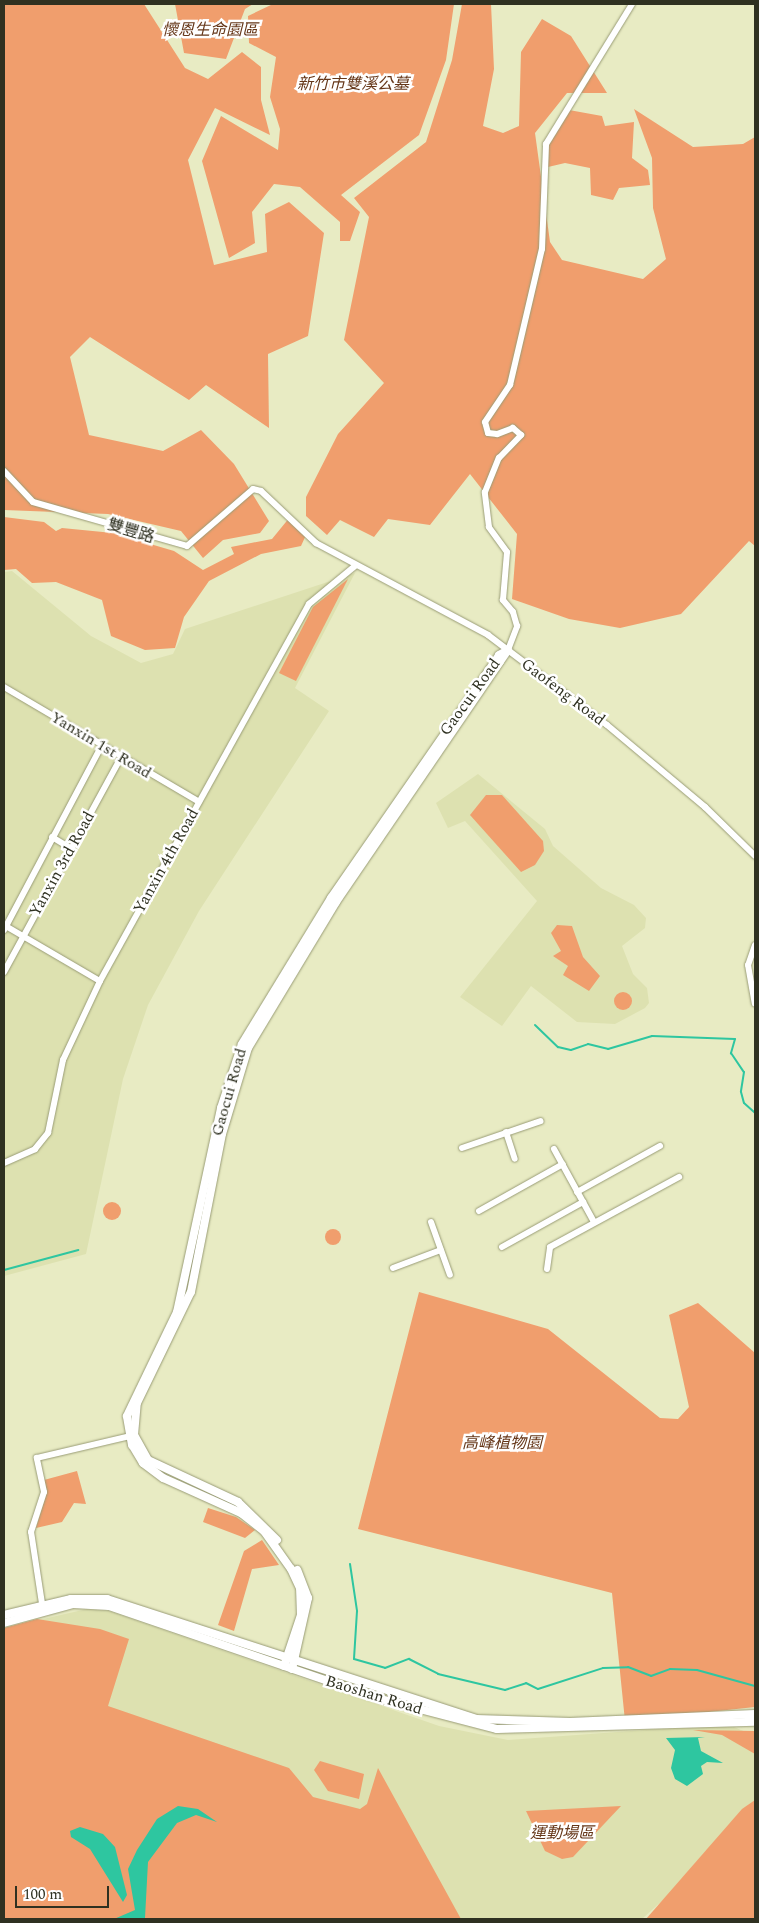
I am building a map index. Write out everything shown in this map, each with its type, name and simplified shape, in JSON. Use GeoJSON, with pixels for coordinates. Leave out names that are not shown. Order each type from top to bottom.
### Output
{"type":"FeatureCollection","features":[{"type":"Feature","properties":{"kind":"street"},"geometry":{"type":"LineString","coordinates":[[508,650],[516,626],[513,612],[502,600],[507,552],[489,527],[485,492],[500,458],[521,435],[513,428],[497,434],[488,433],[485,422],[510,385],[542,249],[546,144],[632,4]]}},
{"type":"Feature","properties":{"kind":"street","name":"雙豐路"},"geometry":{"type":"LineString","coordinates":[[4,471],[33,502],[187,546],[253,489]]}},
{"type":"Feature","properties":{"kind":"street","name":"Gaofeng Road"},"geometry":{"type":"LineString","coordinates":[[253,489],[280,507],[316,543],[355,566],[441,607],[508,650],[642,754],[755,856]]}},
{"type":"Feature","properties":{"kind":"street","name":"Yanxin 4th Road"},"geometry":{"type":"LineString","coordinates":[[4,1163],[35,1150],[48,1133],[63,1060],[100,981],[309,604],[355,566]]}},
{"type":"Feature","properties":{"kind":"street","name":"Gaocui Road"},"geometry":{"type":"LineString","coordinates":[[131,1435],[137,1403],[191,1292],[222,1134],[248,1048],[336,902],[508,650]]}},
{"type":"Feature","properties":{"kind":"street","name":"Yanxin 1st Road"},"geometry":{"type":"LineString","coordinates":[[4,687],[199,802]]}},
{"type":"Feature","properties":{"kind":"street","name":"Yanxin 3rd Road"},"geometry":{"type":"LineString","coordinates":[[4,927],[102,745]]}},
{"type":"Feature","properties":{"kind":"street","name":"Yanxin 3rd Road"},"geometry":{"type":"LineString","coordinates":[[4,972],[121,757]]}},
{"type":"Feature","properties":{"kind":"street"},"geometry":{"type":"LineString","coordinates":[[52,837],[70,848]]}},
{"type":"Feature","properties":{"kind":"street"},"geometry":{"type":"LineString","coordinates":[[4,927],[100,981]]}},
{"type":"Feature","properties":{"kind":"street"},"geometry":{"type":"LineString","coordinates":[[755,944],[748,956],[755,1003]]}},
{"type":"Feature","properties":{"kind":"street"},"geometry":{"type":"LineString","coordinates":[[462,1148],[541,1121]]}},
{"type":"Feature","properties":{"kind":"street"},"geometry":{"type":"LineString","coordinates":[[506,1132],[515,1158]]}},
{"type":"Feature","properties":{"kind":"street"},"geometry":{"type":"LineString","coordinates":[[577,1192],[660,1146]]}},
{"type":"Feature","properties":{"kind":"street"},"geometry":{"type":"LineString","coordinates":[[554,1149],[594,1222]]}},
{"type":"Feature","properties":{"kind":"street"},"geometry":{"type":"LineString","coordinates":[[479,1211],[563,1164]]}},
{"type":"Feature","properties":{"kind":"street"},"geometry":{"type":"LineString","coordinates":[[547,1269],[550,1247],[679,1177]]}},
{"type":"Feature","properties":{"kind":"street"},"geometry":{"type":"LineString","coordinates":[[502,1247],[583,1202]]}},
{"type":"Feature","properties":{"kind":"street"},"geometry":{"type":"LineString","coordinates":[[431,1222],[450,1275]]}},
{"type":"Feature","properties":{"kind":"street"},"geometry":{"type":"LineString","coordinates":[[393,1268],[441,1250]]}},
{"type":"Feature","properties":{"kind":"street"},"geometry":{"type":"LineString","coordinates":[[43,1608],[31,1532],[44,1492],[37,1458],[131,1435],[148,1460],[163,1470],[238,1502],[256,1516],[290,1558],[305,1598],[295,1660],[288,1664]]}},
{"type":"Feature","properties":{"kind":"street"},"geometry":{"type":"LineString","coordinates":[[288,1664],[305,1598]]}},
{"type":"Feature","properties":{"kind":"street","name":"Baoshan Road"},"geometry":{"type":"LineString","coordinates":[[4,1615],[107,1599],[288,1664],[476,1722],[529,1730],[755,1722]]}},
{"type":"Feature","properties":{"kind":"street","name":"Baoshan Road"},"geometry":{"type":"LineString","coordinates":[[4,1623],[43,1608]]}},
{"type":"Feature","properties":{"kind":"street","name":"Baoshan Road"},"geometry":{"type":"LineString","coordinates":[[295,1660],[476,1722],[570,1722],[755,1714]]}},
{"type":"Feature","properties":{"kind":"shaded area"},"geometry":{"type":"Polygon","coordinates":[[[12,571],[91,636],[141,663],[173,654],[185,629],[355,573],[295,688],[329,711],[199,911],[148,1005],[123,1079],[86,1254],[4,1276],[4,572],[12,571]]]}},
{"type":"Feature","properties":{"kind":"shaded area"},"geometry":{"type":"Polygon","coordinates":[[[478,774],[545,829],[553,846],[601,888],[634,905],[646,918],[645,928],[622,946],[633,974],[647,988],[649,1003],[645,1008],[615,1024],[577,1022],[531,986],[502,1026],[460,997],[537,901],[465,821],[448,828],[436,803],[478,774]]]}},
{"type":"Feature","properties":{"kind":"shaded area"},"geometry":{"type":"Polygon","coordinates":[[[87,1609],[109,1611],[439,1726],[508,1740],[727,1724],[755,1736],[755,1816],[642,1919],[4,1919],[4,1628],[87,1609]]]}},
{"type":"Feature","properties":{"kind":"green space"},"geometry":{"type":"Polygon","coordinates":[[[4,4],[144,4],[185,68],[208,79],[242,52],[261,67],[261,100],[270,135],[215,108],[188,160],[214,265],[267,252],[265,214],[289,202],[324,233],[308,336],[268,354],[269,428],[206,385],[189,400],[90,337],[70,357],[89,435],[163,451],[201,430],[234,464],[269,521],[260,533],[223,540],[203,558],[181,531],[108,514],[4,510],[4,4]]]}},
{"type":"Feature","properties":{"kind":"green space","name":"懷恩生命園區"},"geometry":{"type":"Polygon","coordinates":[[[175,4],[253,4],[245,9],[226,59],[184,53],[175,4]]]}},
{"type":"Feature","properties":{"kind":"green space","name":"新竹市雙溪公墓"},"geometry":{"type":"Polygon","coordinates":[[[273,4],[454,4],[446,60],[419,135],[341,195],[360,212],[350,241],[340,241],[340,222],[300,187],[274,184],[252,212],[255,243],[229,258],[202,161],[221,116],[278,150],[280,129],[270,97],[276,57],[249,43],[248,16],[273,4]]]}},
{"type":"Feature","properties":{"kind":"green space"},"geometry":{"type":"Polygon","coordinates":[[[462,4],[491,4],[494,69],[483,126],[503,133],[519,126],[521,52],[542,19],[571,36],[607,93],[567,93],[535,133],[550,242],[562,260],[643,279],[666,259],[653,208],[652,158],[634,109],[693,147],[743,144],[755,137],[755,546],[749,541],[681,614],[620,628],[569,619],[512,599],[517,534],[470,474],[430,525],[388,519],[374,537],[340,520],[327,535],[306,516],[306,497],[338,434],[384,383],[344,340],[369,217],[354,198],[426,142],[452,60],[462,4]]]}},
{"type":"Feature","properties":{"kind":"green space"},"geometry":{"type":"Polygon","coordinates":[[[569,110],[602,116],[605,126],[634,122],[632,158],[648,170],[650,185],[619,188],[613,200],[591,195],[590,168],[565,163],[548,167],[546,144],[569,110]]]}},
{"type":"Feature","properties":{"kind":"green space"},"geometry":{"type":"Polygon","coordinates":[[[4,517],[44,522],[56,531],[62,528],[113,533],[174,551],[203,570],[234,554],[231,547],[272,539],[290,517],[306,535],[301,546],[261,554],[209,581],[184,617],[175,648],[145,650],[111,636],[102,600],[56,582],[32,583],[16,569],[4,570],[4,517]]]}},
{"type":"Feature","properties":{"kind":"green space"},"geometry":{"type":"Polygon","coordinates":[[[348,579],[296,681],[279,673],[313,607],[348,579]]]}},
{"type":"Feature","properties":{"kind":"green space"},"geometry":{"type":"Polygon","coordinates":[[[486,795],[502,795],[543,841],[544,851],[535,865],[521,872],[470,815],[486,795]]]}},
{"type":"Feature","properties":{"kind":"green space"},"geometry":{"type":"Polygon","coordinates":[[[557,925],[572,926],[583,957],[600,976],[589,991],[563,975],[568,966],[553,956],[561,951],[551,933],[557,925]]]}},
{"type":"Feature","properties":{"kind":"green space"},"geometry":{"type":"Polygon","coordinates":[[[623,992],[629,995],[632,1001],[629,1007],[623,1010],[617,1007],[614,1001],[617,995],[623,992]]]}},
{"type":"Feature","properties":{"kind":"green space"},"geometry":{"type":"Polygon","coordinates":[[[108,1202],[116,1202],[121,1207],[119,1218],[108,1220],[103,1215],[103,1207],[108,1202]]]}},
{"type":"Feature","properties":{"kind":"green space"},"geometry":{"type":"Polygon","coordinates":[[[333,1229],[339,1231],[341,1237],[339,1243],[333,1245],[327,1243],[325,1237],[327,1231],[333,1229]]]}},
{"type":"Feature","properties":{"kind":"green space","name":"高峰植物園"},"geometry":{"type":"Polygon","coordinates":[[[419,1292],[548,1329],[660,1418],[678,1419],[689,1407],[669,1315],[698,1303],[755,1353],[755,1707],[625,1721],[612,1593],[358,1529],[419,1292]]]}},
{"type":"Feature","properties":{"kind":"green space"},"geometry":{"type":"Polygon","coordinates":[[[77,1471],[86,1504],[74,1503],[62,1522],[36,1528],[47,1491],[44,1480],[77,1471]]]}},
{"type":"Feature","properties":{"kind":"green space"},"geometry":{"type":"Polygon","coordinates":[[[208,1508],[236,1517],[255,1530],[245,1538],[203,1522],[208,1508]]]}},
{"type":"Feature","properties":{"kind":"green space"},"geometry":{"type":"Polygon","coordinates":[[[262,1540],[279,1565],[252,1569],[234,1631],[218,1625],[244,1551],[262,1540]]]}},
{"type":"Feature","properties":{"kind":"green space"},"geometry":{"type":"Polygon","coordinates":[[[37,1619],[100,1629],[129,1639],[108,1706],[289,1768],[313,1797],[360,1809],[367,1804],[378,1768],[461,1919],[4,1919],[4,1628],[37,1619]]]}},
{"type":"Feature","properties":{"kind":"green space"},"geometry":{"type":"Polygon","coordinates":[[[693,1730],[755,1731],[755,1754],[722,1735],[693,1730]]]}},
{"type":"Feature","properties":{"kind":"green space"},"geometry":{"type":"Polygon","coordinates":[[[320,1761],[364,1774],[359,1799],[328,1791],[314,1770],[320,1761]]]}},
{"type":"Feature","properties":{"kind":"green space"},"geometry":{"type":"Polygon","coordinates":[[[755,1800],[755,1919],[646,1919],[742,1809],[755,1800]]]}},
{"type":"Feature","properties":{"kind":"green space","name":"運動場區"},"geometry":{"type":"Polygon","coordinates":[[[621,1806],[573,1857],[562,1859],[545,1851],[526,1811],[621,1806]]]}},
{"type":"Feature","properties":{"kind":"water"},"geometry":{"type":"Polygon","coordinates":[[[705,1737],[698,1738],[701,1751],[723,1763],[707,1762],[701,1766],[703,1774],[687,1786],[675,1779],[671,1768],[675,1750],[666,1738],[705,1737]]]}},
{"type":"Feature","properties":{"kind":"water"},"geometry":{"type":"Polygon","coordinates":[[[178,1806],[198,1809],[217,1822],[196,1815],[177,1823],[148,1862],[145,1918],[114,1919],[135,1910],[128,1869],[137,1850],[157,1819],[178,1806]]]}},
{"type":"Feature","properties":{"kind":"water"},"geometry":{"type":"Polygon","coordinates":[[[80,1827],[103,1834],[115,1847],[127,1895],[123,1902],[90,1849],[71,1837],[70,1831],[80,1827]]]}},
{"type":"Feature","properties":{"kind":"waterway"},"geometry":{"type":"LineString","coordinates":[[535,1025],[558,1047],[571,1050],[588,1044],[608,1049],[652,1036],[735,1039],[731,1053],[744,1072],[741,1092],[744,1103],[755,1113]]}},
{"type":"Feature","properties":{"kind":"waterway"},"geometry":{"type":"LineString","coordinates":[[4,1270],[78,1250]]}},
{"type":"Feature","properties":{"kind":"waterway"},"geometry":{"type":"LineString","coordinates":[[350,1564],[357,1611],[354,1659],[385,1668],[409,1659],[438,1674],[505,1690],[526,1683],[538,1689],[603,1668],[628,1667],[651,1676],[670,1669],[697,1670],[755,1686]]}}]}
